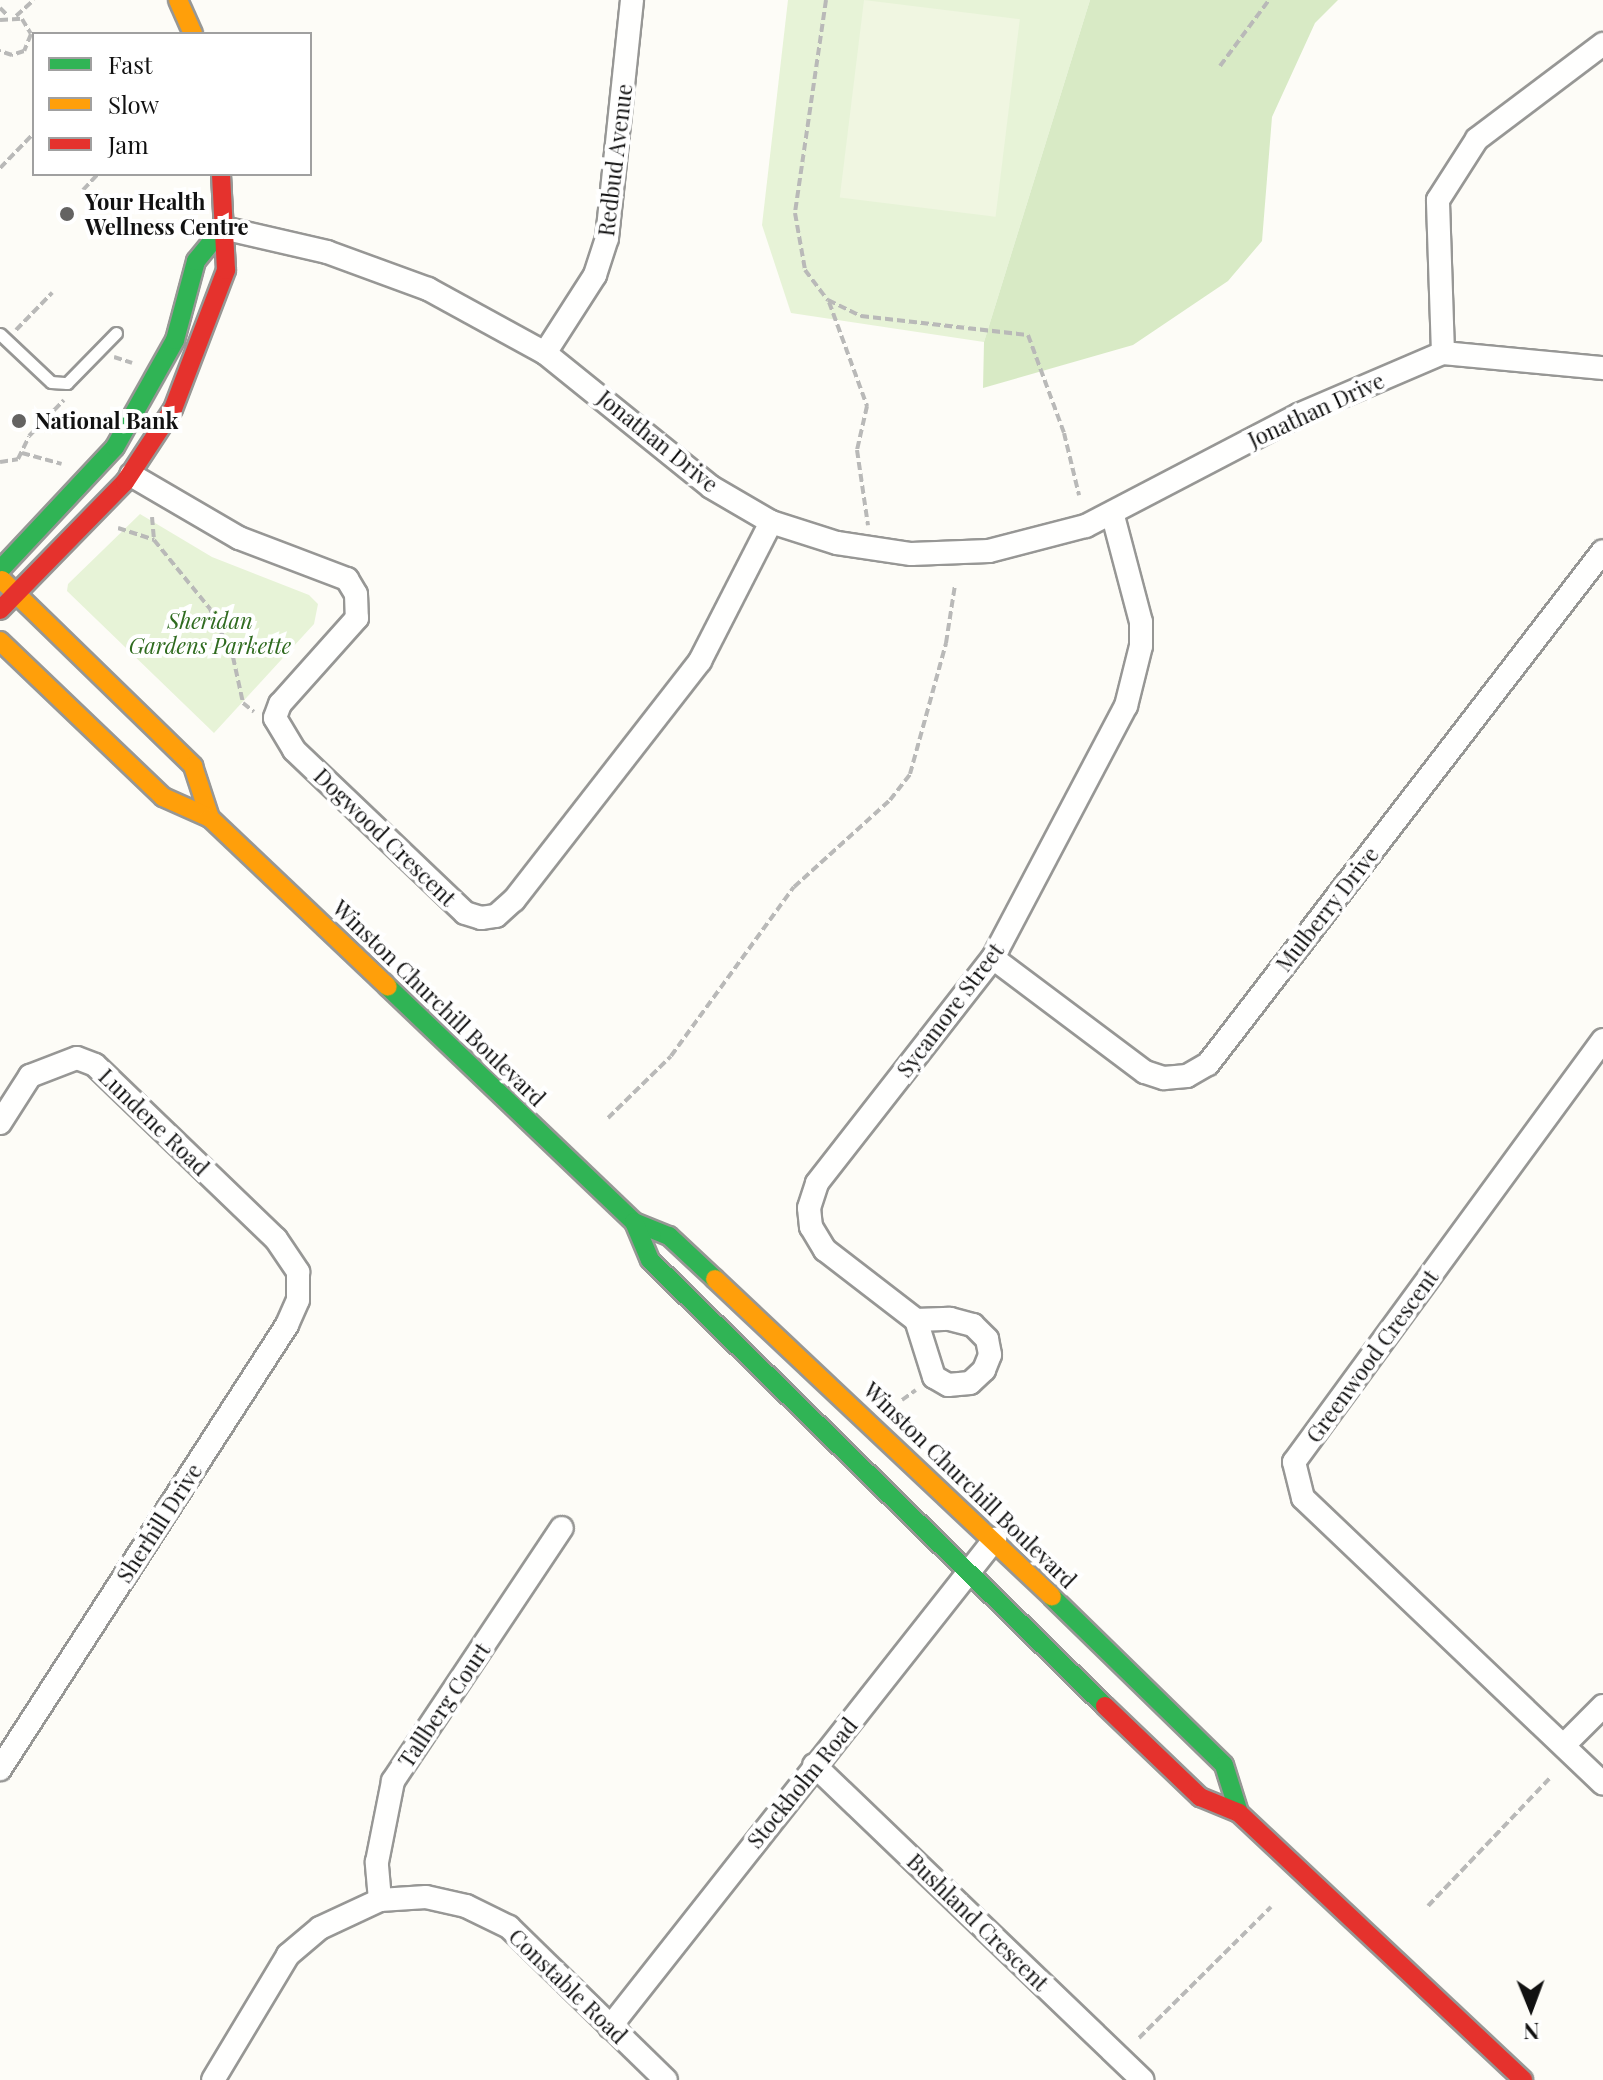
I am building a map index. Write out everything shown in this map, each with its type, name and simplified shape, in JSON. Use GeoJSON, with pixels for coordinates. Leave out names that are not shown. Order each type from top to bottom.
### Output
{"type":"FeatureCollection","features":[{"type":"Feature","properties":{"kind":"main road"},"geometry":{"type":"LineString","coordinates":[[178,0],[192,32]]}},
{"type":"Feature","properties":{"kind":"main road"},"geometry":{"type":"LineString","coordinates":[[0,610],[131,475],[173,409],[207,331],[226,270],[221,176]]}},
{"type":"Feature","properties":{"kind":"main road"},"geometry":{"type":"LineString","coordinates":[[0,570],[115,447],[175,340],[196,261],[223,228]]}},
{"type":"Feature","properties":{"kind":"main road","name":"Winston Churchill Boulevard"},"geometry":{"type":"LineString","coordinates":[[0,578],[193,766],[210,818]]}},
{"type":"Feature","properties":{"kind":"main road","name":"Winston Churchill Boulevard"},"geometry":{"type":"LineString","coordinates":[[0,641],[163,797],[210,818],[634,1222],[669,1236],[995,1539],[1224,1765],[1239,1813]]}},
{"type":"Feature","properties":{"kind":"main road","name":"Winston Churchill Boulevard"},"geometry":{"type":"LineString","coordinates":[[634,1222],[650,1260],[966,1575],[1200,1797],[1239,1813],[1523,2080]]}},
{"type":"Feature","properties":{"kind":"street","name":"Redbud Avenue"},"geometry":{"type":"LineString","coordinates":[[545,353],[595,275],[607,238],[632,0]]}},
{"type":"Feature","properties":{"kind":"street"},"geometry":{"type":"LineString","coordinates":[[1443,353],[1438,200],[1477,139],[1603,44]]}},
{"type":"Feature","properties":{"kind":"street","name":"Jonathan Drive"},"geometry":{"type":"LineString","coordinates":[[223,228],[379,269],[489,320],[545,353],[711,487],[771,522],[837,543],[911,554],[1025,545],[1113,516],[1298,415],[1443,353],[1603,368]]}},
{"type":"Feature","properties":{"kind":"street","name":"Dogwood Crescent"},"geometry":{"type":"LineString","coordinates":[[131,475],[239,538],[347,579],[356,594],[357,618],[280,704],[275,718],[294,750],[465,913],[481,918],[496,916],[514,900],[700,661],[771,522]]}},
{"type":"Feature","properties":{"kind":"street","name":"Sycamore Street"},"geometry":{"type":"LineString","coordinates":[[916,1320],[825,1250],[811,1227],[809,1208],[817,1183],[993,958],[1126,706],[1135,677],[1141,622],[1113,516]]}},
{"type":"Feature","properties":{"kind":"street","name":"Mulberry Drive"},"geometry":{"type":"LineString","coordinates":[[993,958],[1145,1072],[1164,1078],[1187,1076],[1208,1064],[1603,551]]}},
{"type":"Feature","properties":{"kind":"street","name":"Greenwood Crescent"},"geometry":{"type":"LineString","coordinates":[[1603,1040],[1294,1462],[1303,1498],[1603,1784]]}},
{"type":"Feature","properties":{"kind":"street","name":"Lundene Road"},"geometry":{"type":"LineString","coordinates":[[0,1123],[30,1076],[77,1058],[95,1065],[276,1239],[298,1272]]}},
{"type":"Feature","properties":{"kind":"street","name":"Sherhill Drive"},"geometry":{"type":"LineString","coordinates":[[0,1769],[287,1325],[298,1300],[298,1272]]}},
{"type":"Feature","properties":{"kind":"street","name":"Tallberg Court"},"geometry":{"type":"LineString","coordinates":[[380,1900],[377,1862],[393,1781],[562,1528]]}},
{"type":"Feature","properties":{"kind":"street","name":"Stockholm Road"},"geometry":{"type":"LineString","coordinates":[[610,2027],[995,1539]]}},
{"type":"Feature","properties":{"kind":"street"},"geometry":{"type":"LineString","coordinates":[[1564,1745],[1603,1706]]}},
{"type":"Feature","properties":{"kind":"street","name":"Bushland Crescent"},"geometry":{"type":"LineString","coordinates":[[814,1765],[1142,2080]]}},
{"type":"Feature","properties":{"kind":"street","name":"Constable Road"},"geometry":{"type":"LineString","coordinates":[[213,2080],[288,1955],[342,1913],[380,1900],[426,1897],[466,1906],[509,1927],[666,2080]]}},
{"type":"Feature","properties":{"kind":"lane"},"geometry":{"type":"LineString","coordinates":[[6,334],[51,382],[67,383],[116,333]]}},
{"type":"Feature","properties":{"kind":"path"},"geometry":{"type":"LineString","coordinates":[[16,16],[34,0]]}},
{"type":"Feature","properties":{"kind":"path"},"geometry":{"type":"LineString","coordinates":[[826,0],[795,232],[805,270],[828,300],[867,406],[857,450],[867,533]]}},
{"type":"Feature","properties":{"kind":"path"},"geometry":{"type":"LineString","coordinates":[[1220,66],[1269,0]]}},
{"type":"Feature","properties":{"kind":"path"},"geometry":{"type":"LineString","coordinates":[[0,8],[8,16]]}},
{"type":"Feature","properties":{"kind":"path"},"geometry":{"type":"LineString","coordinates":[[0,20],[16,16],[26,23],[32,43],[18,54],[0,51]]}},
{"type":"Feature","properties":{"kind":"path"},"geometry":{"type":"LineString","coordinates":[[0,168],[32,135]]}},
{"type":"Feature","properties":{"kind":"path"},"geometry":{"type":"LineString","coordinates":[[83,190],[96,176]]}},
{"type":"Feature","properties":{"kind":"path"},"geometry":{"type":"LineString","coordinates":[[6,334],[52,293]]}},
{"type":"Feature","properties":{"kind":"path"},"geometry":{"type":"LineString","coordinates":[[828,300],[861,316],[1028,335],[1064,433],[1079,495]]}},
{"type":"Feature","properties":{"kind":"path"},"geometry":{"type":"LineString","coordinates":[[103,359],[120,357],[135,364]]}},
{"type":"Feature","properties":{"kind":"path"},"geometry":{"type":"LineString","coordinates":[[0,462],[12,462],[22,453],[29,436],[71,392]]}},
{"type":"Feature","properties":{"kind":"path"},"geometry":{"type":"LineString","coordinates":[[22,453],[67,465]]}},
{"type":"Feature","properties":{"kind":"path"},"geometry":{"type":"LineString","coordinates":[[152,517],[154,540]]}},
{"type":"Feature","properties":{"kind":"path"},"geometry":{"type":"LineString","coordinates":[[118,528],[154,540],[210,609],[233,657],[243,703]]}},
{"type":"Feature","properties":{"kind":"path"},"geometry":{"type":"LineString","coordinates":[[608,1118],[671,1056],[794,887],[890,800],[910,774],[946,643],[955,585]]}},
{"type":"Feature","properties":{"kind":"path"},"geometry":{"type":"LineString","coordinates":[[1428,1906],[1550,1778]]}},
{"type":"Feature","properties":{"kind":"path"},"geometry":{"type":"LineString","coordinates":[[1139,2038],[1271,1907]]}},
{"type":"Feature","properties":{"kind":"green space"},"geometry":{"type":"Polygon","coordinates":[[[788,0],[1090,0],[984,342],[791,313],[762,225],[788,0]]]}},
{"type":"Feature","properties":{"kind":"green space"},"geometry":{"type":"Polygon","coordinates":[[[864,0],[1020,19],[996,217],[840,198],[864,0]]]}},
{"type":"Feature","properties":{"kind":"green space"},"geometry":{"type":"Polygon","coordinates":[[[1090,0],[1338,0],[1315,23],[1272,117],[1262,241],[1228,281],[1133,345],[983,388],[984,342],[1090,0]]]}},
{"type":"Feature","properties":{"kind":"green space","name":"Sheridan Gardens Parkette"},"geometry":{"type":"Polygon","coordinates":[[[140,514],[212,557],[309,595],[318,604],[314,624],[214,733],[67,591],[68,584],[140,514]]]}},
{"type":"Feature","properties":{"kind":"traffic: fast"},"geometry":{"type":"LineString","coordinates":[[0,570],[115,447],[175,340],[196,261],[223,228]]}},
{"type":"Feature","properties":{"kind":"traffic: fast"},"geometry":{"type":"LineString","coordinates":[[388,987],[634,1222],[669,1236],[715,1279]]}},
{"type":"Feature","properties":{"kind":"traffic: fast"},"geometry":{"type":"LineString","coordinates":[[634,1222],[650,1260],[1105,1706]]}},
{"type":"Feature","properties":{"kind":"traffic: fast"},"geometry":{"type":"LineString","coordinates":[[1052,1597],[1224,1765],[1239,1813]]}},
{"type":"Feature","properties":{"kind":"traffic: slow"},"geometry":{"type":"LineString","coordinates":[[178,0],[192,32]]}},
{"type":"Feature","properties":{"kind":"traffic: slow"},"geometry":{"type":"LineString","coordinates":[[2,580],[193,766],[210,818]]}},
{"type":"Feature","properties":{"kind":"traffic: slow"},"geometry":{"type":"LineString","coordinates":[[0,641],[163,797],[210,818],[388,987]]}},
{"type":"Feature","properties":{"kind":"traffic: slow"},"geometry":{"type":"LineString","coordinates":[[715,1279],[1052,1597]]}},
{"type":"Feature","properties":{"kind":"traffic: jam"},"geometry":{"type":"LineString","coordinates":[[0,610],[125,482],[173,409],[226,270],[221,176]]}},
{"type":"Feature","properties":{"kind":"traffic: jam"},"geometry":{"type":"LineString","coordinates":[[1105,1706],[1200,1797],[1239,1813],[1523,2080]]}},
{"type":"Feature","properties":{"kind":"place","name":"Your Health Wellness Centre"},"geometry":{"type":"Point","coordinates":[67,214]}},
{"type":"Feature","properties":{"kind":"place","name":"National Bank"},"geometry":{"type":"Point","coordinates":[19,421]}}]}
